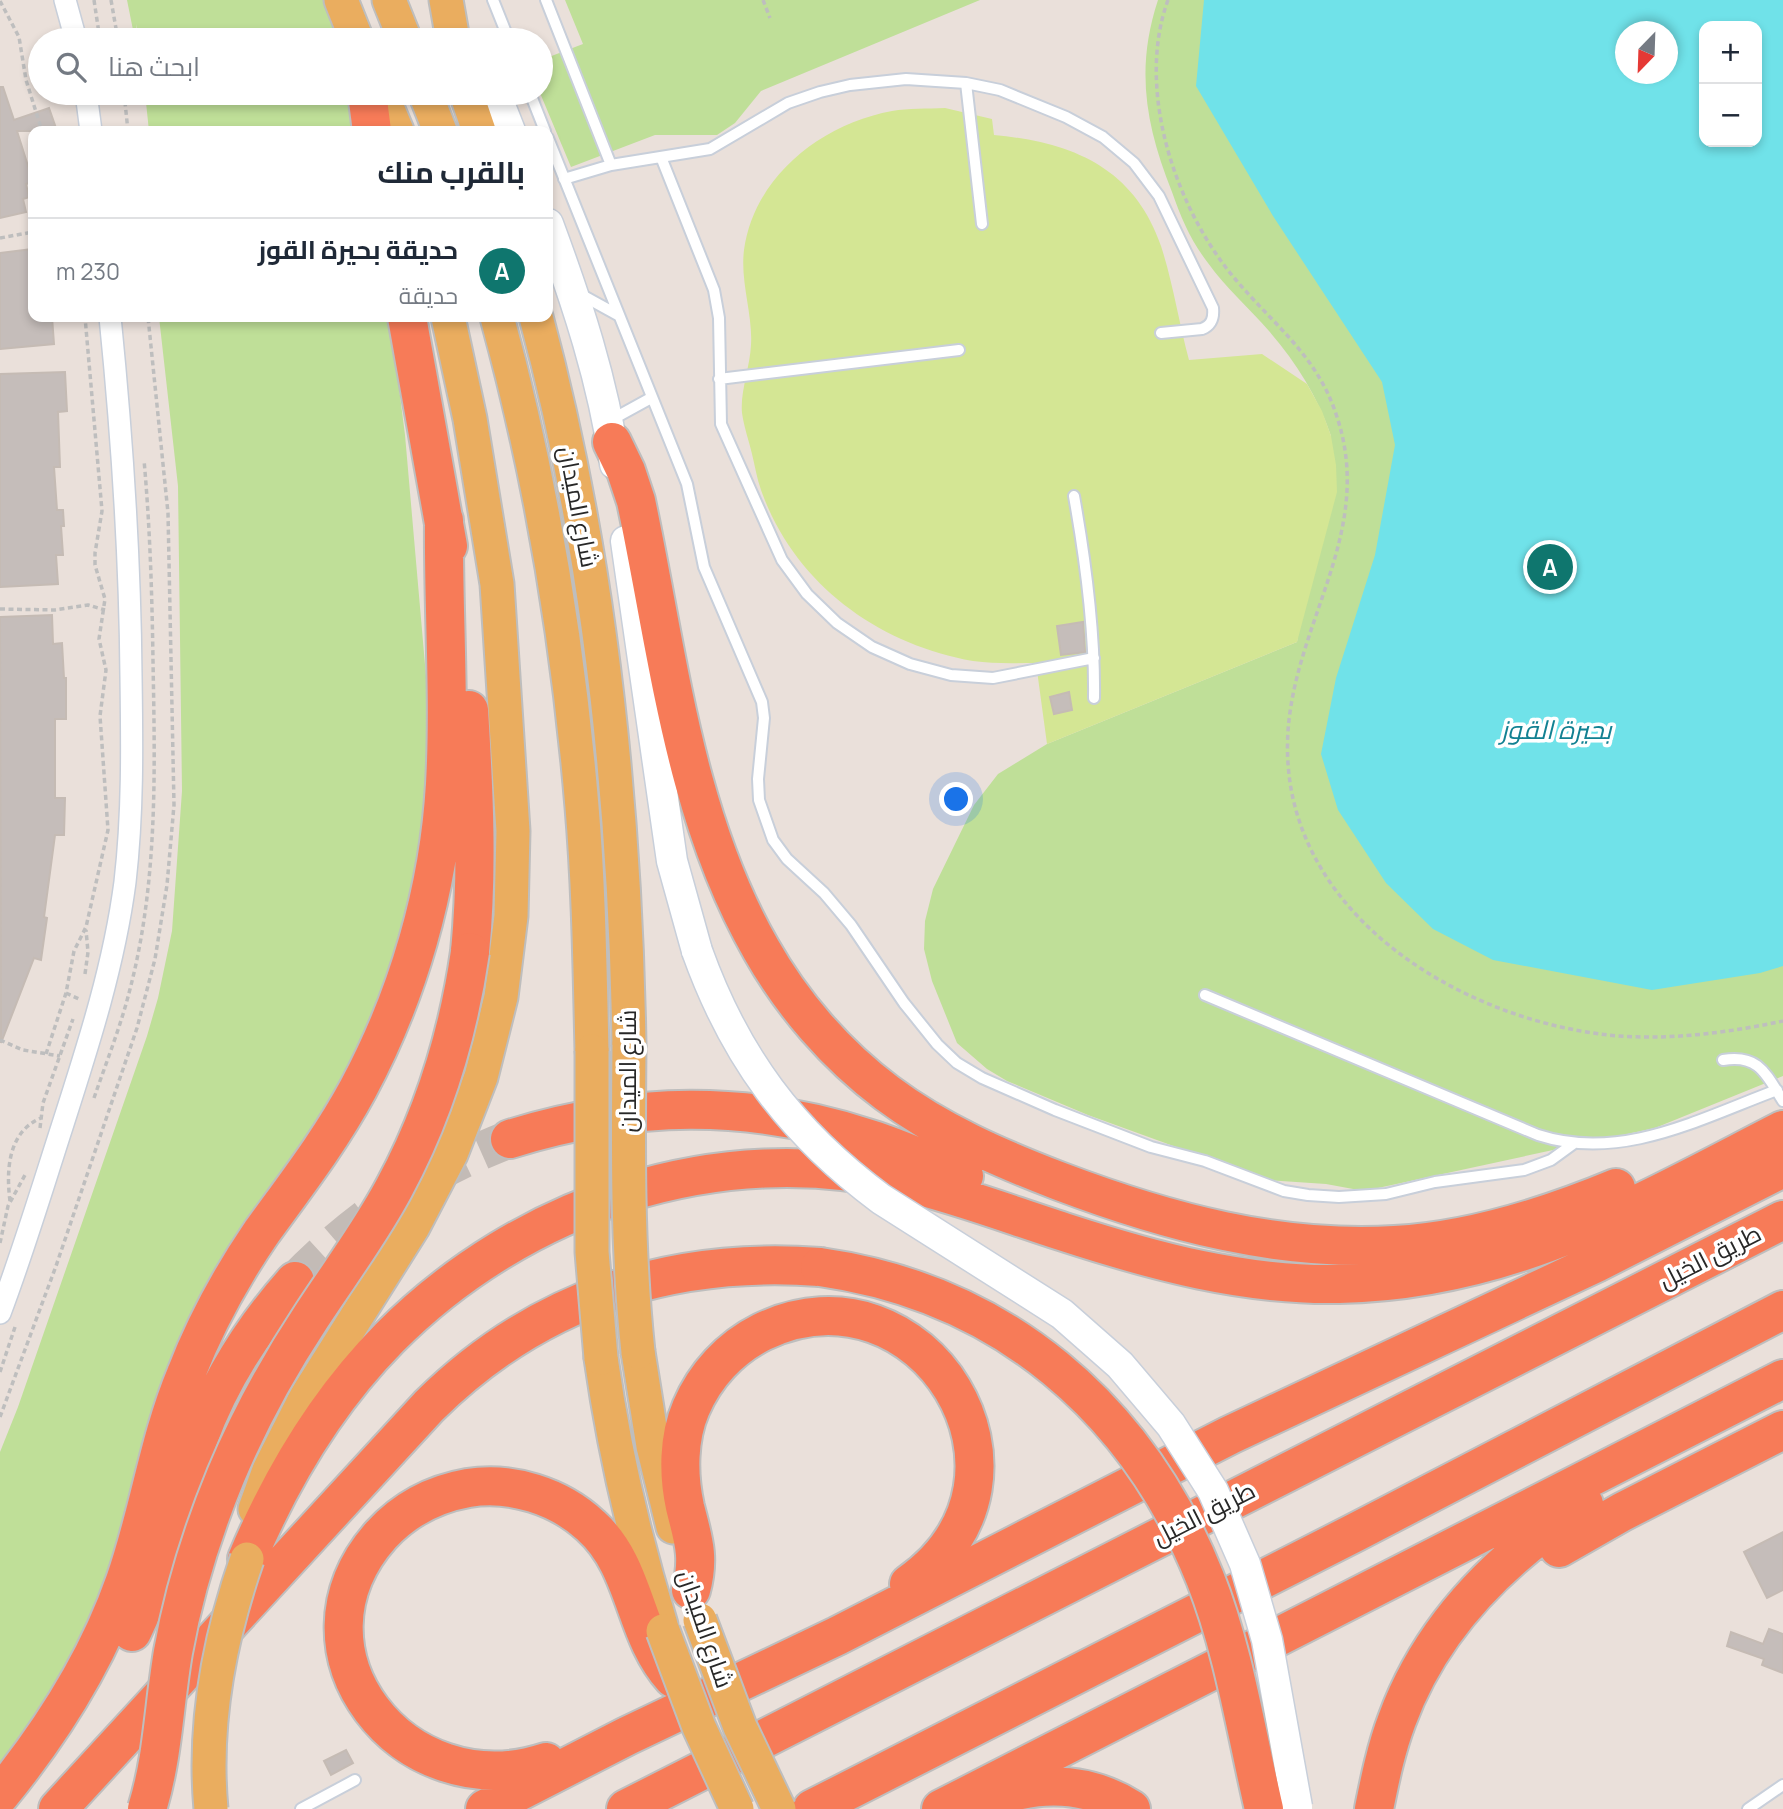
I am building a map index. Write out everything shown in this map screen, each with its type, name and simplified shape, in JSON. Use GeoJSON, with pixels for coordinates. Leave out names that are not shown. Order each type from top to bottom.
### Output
{"type":"FeatureCollection","features":[{"type":"Feature","properties":{"kind":"highway"},"geometry":{"type":"LineString","coordinates":[[369,105],[371,126]]}},
{"type":"Feature","properties":{"kind":"highway"},"geometry":{"type":"LineString","coordinates":[[147,1809],[159,1763],[172,1655],[181,1612],[197,1551],[211,1513],[243,1437],[270,1386],[371,1226],[414,1150],[445,1069],[457,1027],[470,952],[475,877],[471,740],[463,644],[444,520],[408,322]]}},
{"type":"Feature","properties":{"kind":"highway"},"geometry":{"type":"LineString","coordinates":[[610,432],[636,501],[676,704],[693,775],[702,811],[727,881],[761,950],[796,1002],[860,1071],[914,1112],[989,1152],[1132,1207],[1230,1234],[1323,1245],[1396,1245],[1475,1234],[1551,1213],[1678,1161],[1709,1153],[1741,1152]]}},
{"type":"Feature","properties":{"kind":"highway"},"geometry":{"type":"LineString","coordinates":[[0,1796],[56,1722],[77,1688],[111,1617],[138,1542],[159,1450],[202,1335],[240,1267],[337,1127],[376,1051],[406,979],[430,891],[441,827],[446,736],[444,520]]}},
{"type":"Feature","properties":{"kind":"highway"},"geometry":{"type":"LineString","coordinates":[[510,1139],[577,1120],[662,1109],[741,1111],[808,1122],[903,1151],[1176,1264]]}},
{"type":"Feature","properties":{"kind":"highway"},"geometry":{"type":"LineString","coordinates":[[247,1559],[282,1485],[335,1402],[387,1341],[440,1293],[500,1250],[532,1231],[590,1205],[638,1189],[675,1179],[750,1169],[825,1170],[901,1181],[937,1190],[1066,1233],[1176,1264],[1256,1280],[1296,1283],[1378,1282],[1454,1272],[1490,1264],[1559,1240],[1783,1130]]}},
{"type":"Feature","properties":{"kind":"highway"},"geometry":{"type":"LineString","coordinates":[[485,1809],[627,1736],[837,1636],[1242,1430],[1574,1274],[1783,1168]]}},
{"type":"Feature","properties":{"kind":"highway","name":"طريق الخيل"},"geometry":{"type":"LineString","coordinates":[[626,1809],[1783,1220]]}},
{"type":"Feature","properties":{"kind":"highway"},"geometry":{"type":"LineString","coordinates":[[58,1809],[429,1406],[467,1370],[500,1345],[556,1313],[619,1288],[718,1267],[785,1265],[820,1267],[889,1280],[955,1304],[1016,1338],[1071,1382],[1118,1432],[1159,1487],[1196,1558],[1286,1808]]}},
{"type":"Feature","properties":{"kind":"highway"},"geometry":{"type":"LineString","coordinates":[[3,1809],[72,1731],[114,1667],[151,1588],[209,1413],[235,1361],[254,1332],[295,1281]]}},
{"type":"Feature","properties":{"kind":"highway"},"geometry":{"type":"LineString","coordinates":[[812,1809],[1356,1532],[1783,1310]]}},
{"type":"Feature","properties":{"kind":"highway"},"geometry":{"type":"LineString","coordinates":[[696,1605],[696,1552],[682,1489],[681,1450],[690,1411],[709,1376],[737,1348],[772,1328],[791,1322],[831,1317],[870,1324],[907,1341],[923,1353],[950,1382],[967,1418],[972,1438],[974,1476],[967,1513],[955,1538],[938,1560],[909,1584],[865,1611],[837,1636]]}},
{"type":"Feature","properties":{"kind":"highway"},"geometry":{"type":"LineString","coordinates":[[941,1809],[1783,1380]]}},
{"type":"Feature","properties":{"kind":"highway"},"geometry":{"type":"LineString","coordinates":[[1375,1805],[1397,1720],[1420,1669],[1455,1616],[1498,1569],[1555,1522],[1586,1502],[1783,1401]]}},
{"type":"Feature","properties":{"kind":"highway"},"geometry":{"type":"LineString","coordinates":[[1375,1805],[1424,1692],[1453,1647],[1503,1591],[1553,1552],[1622,1512],[1783,1430]]}},
{"type":"Feature","properties":{"kind":"highway"},"geometry":{"type":"LineString","coordinates":[[627,1736],[590,1742],[531,1768],[512,1772],[474,1773],[437,1764],[403,1745],[365,1703],[356,1686],[348,1658],[346,1610],[353,1583],[365,1557],[402,1515],[427,1501],[453,1491],[481,1487],[528,1491],[562,1506],[592,1526],[604,1539],[623,1569],[655,1633],[658,1659],[684,1689]]}},
{"type":"Feature","properties":{"kind":"highway"},"geometry":{"type":"LineString","coordinates":[[1226,1644],[1224,1702],[1237,1809]]}},
{"type":"Feature","properties":{"kind":"highway"},"geometry":{"type":"LineString","coordinates":[[971,1809],[1014,1791],[1053,1786],[1073,1786],[1092,1791],[1131,1809]]}},
{"type":"Feature","properties":{"kind":"main road"},"geometry":{"type":"LineString","coordinates":[[341,0],[352,28]]}},
{"type":"Feature","properties":{"kind":"main road"},"geometry":{"type":"LineString","coordinates":[[389,0],[400,28]]}},
{"type":"Feature","properties":{"kind":"main road"},"geometry":{"type":"LineString","coordinates":[[448,4],[451,28]]}},
{"type":"Feature","properties":{"kind":"main road"},"geometry":{"type":"LineString","coordinates":[[448,4],[461,28]]}},
{"type":"Feature","properties":{"kind":"main road"},"geometry":{"type":"LineString","coordinates":[[386,105],[395,126]]}},
{"type":"Feature","properties":{"kind":"main road"},"geometry":{"type":"LineString","coordinates":[[429,105],[437,126]]}},
{"type":"Feature","properties":{"kind":"main road"},"geometry":{"type":"LineString","coordinates":[[470,105],[476,126]]}},
{"type":"Feature","properties":{"kind":"main road"},"geometry":{"type":"LineString","coordinates":[[500,105],[508,126]]}},
{"type":"Feature","properties":{"kind":"main road"},"geometry":{"type":"LineString","coordinates":[[553,238],[592,355],[610,432],[672,861],[697,951],[719,1007],[761,1080],[805,1134],[829,1157],[881,1199],[1062,1314],[1120,1365],[1171,1424],[1213,1492],[1245,1564],[1267,1640],[1286,1808]]}},
{"type":"Feature","properties":{"kind":"main road"},"geometry":{"type":"LineString","coordinates":[[211,1809],[209,1736],[217,1670],[234,1598],[247,1559],[256,1504],[285,1437],[330,1358],[433,1191],[467,1116],[481,1077],[501,997],[511,916],[512,799],[497,584],[470,419],[449,322]]}},
{"type":"Feature","properties":{"kind":"main road","name":"شارع الميدان"},"geometry":{"type":"LineString","coordinates":[[498,322],[525,422],[538,486],[569,679],[587,876],[592,1051],[592,1252],[601,1358],[624,1490],[655,1633]]}},
{"type":"Feature","properties":{"kind":"main road","name":"شارع الميدان"},"geometry":{"type":"LineString","coordinates":[[537,322],[573,477],[610,710],[624,877],[629,1045],[627,1192],[630,1268],[638,1352],[659,1472],[696,1605],[740,1727],[779,1809]]}},
{"type":"Feature","properties":{"kind":"main road","name":"شارع الميدان"},"geometry":{"type":"LineString","coordinates":[[684,1689],[737,1809]]}},
{"type":"Feature","properties":{"kind":"street"},"geometry":{"type":"LineString","coordinates":[[65,0],[73,28]]}},
{"type":"Feature","properties":{"kind":"street"},"geometry":{"type":"LineString","coordinates":[[88,105],[90,126]]}},
{"type":"Feature","properties":{"kind":"street"},"geometry":{"type":"LineString","coordinates":[[0,1313],[17,1269],[96,1021],[111,960],[124,884],[132,792],[130,587],[110,322]]}},
{"type":"Feature","properties":{"kind":"lane"},"geometry":{"type":"LineString","coordinates":[[493,0],[504,28]]}},
{"type":"Feature","properties":{"kind":"lane"},"geometry":{"type":"LineString","coordinates":[[546,0],[611,165]]}},
{"type":"Feature","properties":{"kind":"lane"},"geometry":{"type":"LineString","coordinates":[[564,179],[611,165],[710,149],[788,103],[850,85],[906,79],[965,83],[999,90],[1066,117],[1102,137],[1134,163],[1159,196],[1213,307],[1212,321],[1208,326],[1161,333]]}},
{"type":"Feature","properties":{"kind":"lane"},"geometry":{"type":"LineString","coordinates":[[965,83],[982,224]]}},
{"type":"Feature","properties":{"kind":"lane"},"geometry":{"type":"LineString","coordinates":[[535,105],[543,126]]}},
{"type":"Feature","properties":{"kind":"lane"},"geometry":{"type":"LineString","coordinates":[[553,151],[687,484],[704,568],[762,702],[764,718],[758,779],[759,800],[773,840],[787,859],[824,893],[865,943],[916,1020],[937,1044],[957,1063],[999,1086],[1151,1147],[1205,1161],[1296,1193],[1358,1197],[1386,1194],[1435,1182],[1524,1170],[1551,1160],[1573,1144]]}},
{"type":"Feature","properties":{"kind":"lane"},"geometry":{"type":"LineString","coordinates":[[661,157],[714,290],[719,318],[721,424],[782,560],[801,586],[837,624],[872,647],[911,664],[951,675],[993,678],[1094,658]]}},
{"type":"Feature","properties":{"kind":"lane"},"geometry":{"type":"LineString","coordinates":[[572,289],[618,315]]}},
{"type":"Feature","properties":{"kind":"lane"},"geometry":{"type":"LineString","coordinates":[[719,379],[960,350]]}},
{"type":"Feature","properties":{"kind":"lane"},"geometry":{"type":"LineString","coordinates":[[610,432],[651,398]]}},
{"type":"Feature","properties":{"kind":"lane"},"geometry":{"type":"LineString","coordinates":[[1074,496],[1088,584],[1094,658],[1094,698]]}},
{"type":"Feature","properties":{"kind":"lane"},"geometry":{"type":"LineString","coordinates":[[1205,995],[1538,1135],[1573,1144],[1590,1146],[1626,1143],[1777,1090]]}},
{"type":"Feature","properties":{"kind":"lane"},"geometry":{"type":"LineString","coordinates":[[1723,1060],[1751,1060],[1759,1066],[1783,1101]]}},
{"type":"Feature","properties":{"kind":"lane"},"geometry":{"type":"LineString","coordinates":[[301,1809],[316,1806],[355,1780]]}},
{"type":"Feature","properties":{"kind":"lane"},"geometry":{"type":"LineString","coordinates":[[1748,1809],[1783,1785]]}},
{"type":"Feature","properties":{"kind":"path"},"geometry":{"type":"LineString","coordinates":[[94,0],[98,28]]}},
{"type":"Feature","properties":{"kind":"path"},"geometry":{"type":"LineString","coordinates":[[111,0],[116,28]]}},
{"type":"Feature","properties":{"kind":"path"},"geometry":{"type":"LineString","coordinates":[[763,0],[770,18]]}},
{"type":"Feature","properties":{"kind":"path"},"geometry":{"type":"LineString","coordinates":[[1168,0],[1157,47],[1157,91],[1164,133],[1180,185],[1204,234],[1235,279],[1299,346],[1321,378],[1336,414],[1346,451],[1348,490],[1344,528],[1296,681],[1289,720],[1288,759],[1293,798],[1305,836],[1319,867],[1347,906],[1379,939],[1416,966],[1471,997],[1520,1017],[1611,1035],[1681,1036],[1748,1029],[1783,1021]]}},
{"type":"Feature","properties":{"kind":"path"},"geometry":{"type":"LineString","coordinates":[[0,1],[19,37],[28,86]]}},
{"type":"Feature","properties":{"kind":"path"},"geometry":{"type":"LineString","coordinates":[[35,105],[41,126]]}},
{"type":"Feature","properties":{"kind":"path"},"geometry":{"type":"LineString","coordinates":[[125,105],[127,126]]}},
{"type":"Feature","properties":{"kind":"path"},"geometry":{"type":"LineString","coordinates":[[0,238],[28,233]]}},
{"type":"Feature","properties":{"kind":"path"},"geometry":{"type":"LineString","coordinates":[[46,1054],[66,993],[74,951],[86,928],[108,830],[100,716],[106,670],[99,639],[105,610],[103,587],[95,565],[102,511],[85,322]]}},
{"type":"Feature","properties":{"kind":"path"},"geometry":{"type":"LineString","coordinates":[[0,608],[55,610],[88,605],[105,610]]}},
{"type":"Feature","properties":{"kind":"path"},"geometry":{"type":"LineString","coordinates":[[84,982],[88,952],[86,928]]}},
{"type":"Feature","properties":{"kind":"path"},"geometry":{"type":"LineString","coordinates":[[40,1133],[40,1118],[81,990]]}},
{"type":"Feature","properties":{"kind":"path"},"geometry":{"type":"LineString","coordinates":[[66,993],[79,999]]}},
{"type":"Feature","properties":{"kind":"path"},"geometry":{"type":"LineString","coordinates":[[0,1040],[23,1050],[60,1056]]}},
{"type":"Feature","properties":{"kind":"path"},"geometry":{"type":"LineString","coordinates":[[0,1243],[9,1204],[8,1170],[12,1153],[24,1128],[40,1118]]}},
{"type":"Feature","properties":{"kind":"path"},"geometry":{"type":"LineString","coordinates":[[0,1212],[9,1204],[29,1167]]}},
{"type":"Feature","properties":{"kind":"green space"},"geometry":{"type":"Polygon","coordinates":[[[127,0],[324,0],[334,28],[137,28],[136,24],[136,28],[133,28],[127,0]]]}},
{"type":"Feature","properties":{"kind":"green space"},"geometry":{"type":"Polygon","coordinates":[[[565,0],[980,0],[761,91],[735,123],[717,135],[655,135],[571,167],[545,105],[553,105],[553,55],[583,44],[565,0]]]}},
{"type":"Feature","properties":{"kind":"green space"},"geometry":{"type":"Polygon","coordinates":[[[1158,0],[1783,0],[1783,1076],[1655,1128],[1364,1191],[1326,1184],[1267,1180],[1088,1115],[1007,1081],[987,1069],[957,1043],[932,981],[924,949],[925,921],[933,889],[974,805],[998,774],[1047,744],[1297,642],[1331,436],[1313,394],[1297,368],[1269,331],[1215,272],[1196,246],[1183,220],[1163,168],[1150,121],[1145,74],[1147,50],[1158,0]]]}},
{"type":"Feature","properties":{"kind":"green space"},"geometry":{"type":"Polygon","coordinates":[[[146,105],[350,105],[353,126],[148,126],[146,105]]]}},
{"type":"Feature","properties":{"kind":"green space"},"geometry":{"type":"Polygon","coordinates":[[[945,108],[992,119],[994,135],[1049,144],[1074,152],[1117,178],[1134,196],[1149,219],[1161,246],[1189,360],[1262,354],[1307,384],[1322,411],[1331,436],[1336,465],[1337,492],[1297,642],[1047,744],[1036,663],[973,661],[938,653],[872,624],[843,604],[817,580],[795,554],[776,523],[760,486],[742,413],[751,345],[744,250],[750,224],[761,199],[795,158],[840,128],[892,111],[945,108]]]}},
{"type":"Feature","properties":{"kind":"green space"},"geometry":{"type":"Polygon","coordinates":[[[160,322],[391,322],[405,435],[426,676],[422,852],[396,962],[341,1086],[60,1678],[0,1764],[0,1452],[147,1036],[172,931],[182,791],[178,486],[160,322]]]}},
{"type":"Feature","properties":{"kind":"water","name":"بحيرة القوز"},"geometry":{"type":"Polygon","coordinates":[[[1204,0],[1783,0],[1783,966],[1760,973],[1652,990],[1493,960],[1433,929],[1386,883],[1338,810],[1321,754],[1336,678],[1375,555],[1395,445],[1382,382],[1273,216],[1196,86],[1204,0]]]}},
{"type":"Feature","properties":{"kind":"building"},"geometry":{"type":"Polygon","coordinates":[[[0,87],[3,87],[14,120],[49,108],[55,126],[28,126],[28,131],[17,131],[28,166],[28,197],[23,199],[26,212],[0,218],[0,87]]]}},
{"type":"Feature","properties":{"kind":"building"},"geometry":{"type":"Polygon","coordinates":[[[28,250],[28,322],[52,322],[54,344],[0,349],[0,253],[28,250]]]}},
{"type":"Feature","properties":{"kind":"building"},"geometry":{"type":"Polygon","coordinates":[[[65,372],[67,411],[58,412],[60,467],[54,467],[57,510],[63,510],[64,526],[61,526],[63,555],[56,555],[58,584],[0,587],[0,374],[65,372]]]}},
{"type":"Feature","properties":{"kind":"building"},"geometry":{"type":"Polygon","coordinates":[[[52,615],[53,644],[62,643],[66,678],[66,719],[55,719],[55,798],[65,798],[64,835],[55,835],[41,960],[34,958],[1,1043],[0,617],[52,615]]]}},
{"type":"Feature","properties":{"kind":"building"},"geometry":{"type":"Polygon","coordinates":[[[1083,622],[1085,652],[1061,655],[1057,626],[1083,622]]]}},
{"type":"Feature","properties":{"kind":"building"},"geometry":{"type":"Polygon","coordinates":[[[1069,692],[1072,710],[1054,714],[1050,697],[1069,692]]]}},
{"type":"Feature","properties":{"kind":"building"},"geometry":{"type":"Polygon","coordinates":[[[1783,1532],[1783,1590],[1767,1598],[1744,1552],[1783,1532]]]}},
{"type":"Feature","properties":{"kind":"building"},"geometry":{"type":"Polygon","coordinates":[[[1769,1629],[1783,1634],[1783,1673],[1762,1665],[1764,1659],[1727,1646],[1731,1632],[1763,1644],[1769,1629]]]}},
{"type":"Feature","properties":{"kind":"building"},"geometry":{"type":"Polygon","coordinates":[[[346,1750],[353,1763],[331,1775],[324,1761],[346,1750]]]}},
{"type":"Feature","properties":{"kind":"tunnel"},"geometry":{"type":"LineString","coordinates":[[295,1281],[344,1236],[395,1198],[450,1166],[510,1139]]}},
{"type":"Feature","properties":{"kind":"place","name":"حديقة بحيرة القوز"},"geometry":{"type":"Point","coordinates":[1550,567]}}]}
